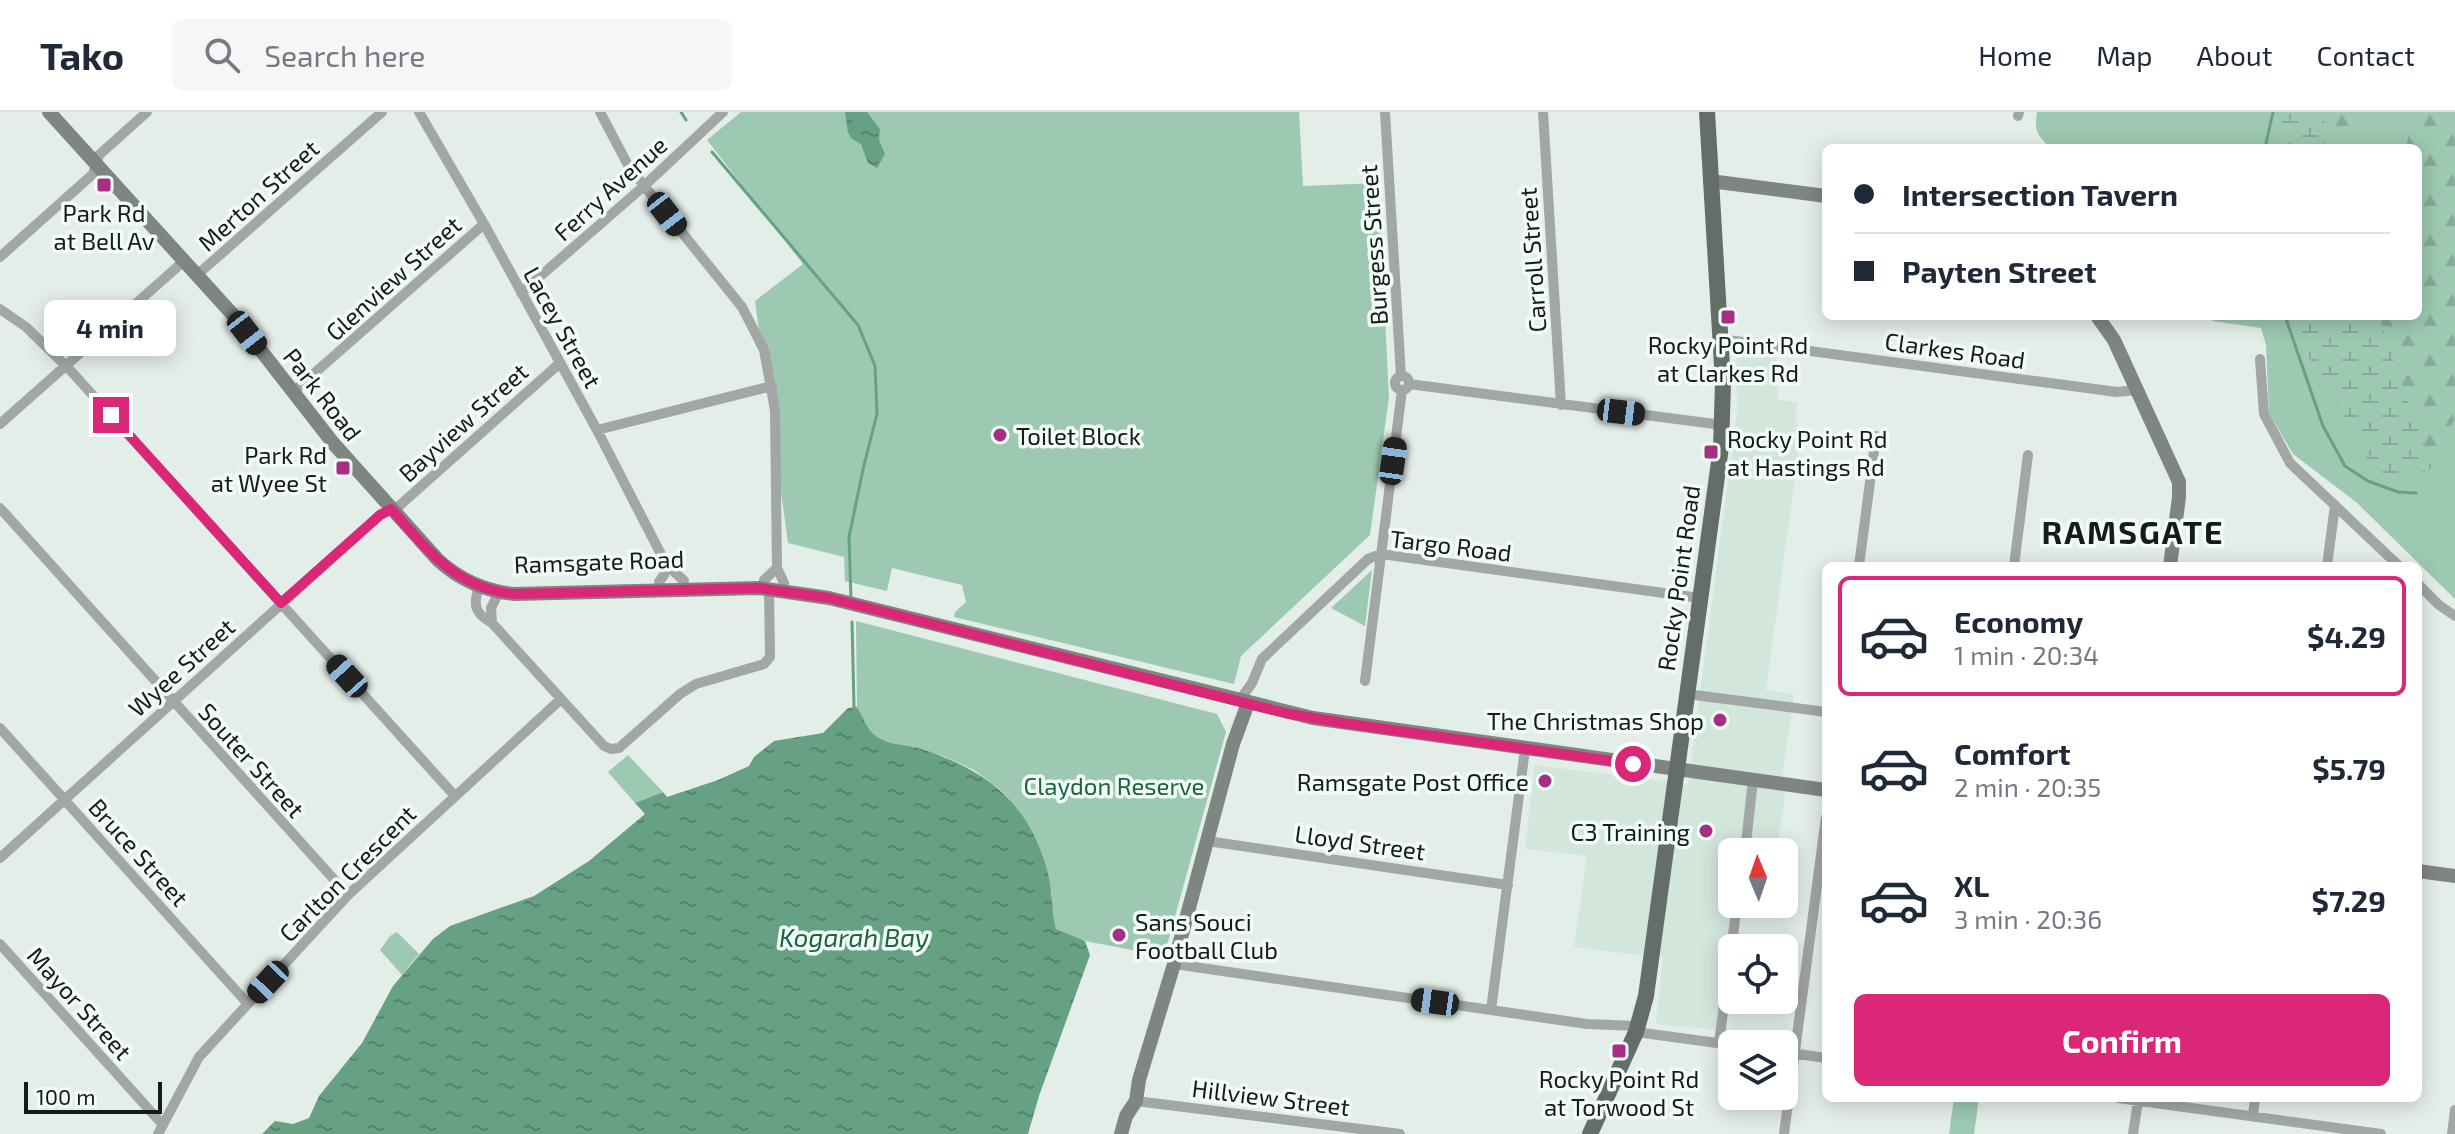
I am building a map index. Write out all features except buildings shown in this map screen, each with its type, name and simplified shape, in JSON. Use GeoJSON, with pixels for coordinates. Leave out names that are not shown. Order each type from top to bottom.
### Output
{"type":"FeatureCollection","features":[{"type":"Feature","properties":{"kind":"main road","name":"Park Road"},"geometry":{"type":"LineString","coordinates":[[49,112],[234,316],[349,463],[450,570],[479,586]]}},
{"type":"Feature","properties":{"kind":"main road","name":"Rocky Point Road"},"geometry":{"type":"LineString","coordinates":[[1590,1134],[1637,1029],[1646,996],[1722,425],[1707,112]]}},
{"type":"Feature","properties":{"kind":"main road"},"geometry":{"type":"LineString","coordinates":[[1710,181],[1822,195]]}},
{"type":"Feature","properties":{"kind":"main road"},"geometry":{"type":"LineString","coordinates":[[2100,320],[2114,340],[2179,482],[2171,562]]}},
{"type":"Feature","properties":{"kind":"main road","name":"Ramsgate Road"},"geometry":{"type":"LineString","coordinates":[[479,586],[684,581],[767,584],[1328,721],[1822,789]]}},
{"type":"Feature","properties":{"kind":"main road","name":"Ramsgate Road"},"geometry":{"type":"LineString","coordinates":[[479,586],[514,594],[784,583],[843,601]]}},
{"type":"Feature","properties":{"kind":"main road"},"geometry":{"type":"LineString","coordinates":[[1121,1134],[1126,1116],[1136,1101],[1139,1080],[1174,964],[1233,744],[1234,721],[1243,702]]}},
{"type":"Feature","properties":{"kind":"main road"},"geometry":{"type":"LineString","coordinates":[[2422,872],[2455,876]]}},
{"type":"Feature","properties":{"kind":"street"},"geometry":{"type":"LineString","coordinates":[[0,257],[93,174],[99,155],[147,112]]}},
{"type":"Feature","properties":{"kind":"street","name":"Merton Street"},"geometry":{"type":"LineString","coordinates":[[197,275],[382,112]]}},
{"type":"Feature","properties":{"kind":"street","name":"Lacey Street"},"geometry":{"type":"LineString","coordinates":[[419,112],[597,430],[666,564],[684,581]]}},
{"type":"Feature","properties":{"kind":"street"},"geometry":{"type":"LineString","coordinates":[[600,112],[617,147],[644,186],[742,307],[764,350],[775,410],[777,568],[784,583]]}},
{"type":"Feature","properties":{"kind":"street","name":"Ferry Avenue"},"geometry":{"type":"LineString","coordinates":[[521,293],[723,112]]}},
{"type":"Feature","properties":{"kind":"street","name":"Burgess Street"},"geometry":{"type":"LineString","coordinates":[[1365,681],[1404,383],[1385,112]]}},
{"type":"Feature","properties":{"kind":"street","name":"Carroll Street"},"geometry":{"type":"LineString","coordinates":[[1543,112],[1561,405]]}},
{"type":"Feature","properties":{"kind":"street","name":"Glenview Street"},"geometry":{"type":"LineString","coordinates":[[293,392],[484,224]]}},
{"type":"Feature","properties":{"kind":"street"},"geometry":{"type":"LineString","coordinates":[[0,424],[184,261]]}},
{"type":"Feature","properties":{"kind":"street"},"geometry":{"type":"LineString","coordinates":[[0,309],[26,327],[65,366],[454,795]]}},
{"type":"Feature","properties":{"kind":"street","name":"Clarkes Road"},"geometry":{"type":"LineString","coordinates":[[1720,339],[2117,392],[2136,390]]}},
{"type":"Feature","properties":{"kind":"street"},"geometry":{"type":"LineString","coordinates":[[2260,359],[2266,419],[2290,463],[2395,562]]}},
{"type":"Feature","properties":{"kind":"street","name":"Bayview Street"},"geometry":{"type":"LineString","coordinates":[[391,509],[401,504],[560,363]]}},
{"type":"Feature","properties":{"kind":"street"},"geometry":{"type":"LineString","coordinates":[[1404,383],[1722,425]]}},
{"type":"Feature","properties":{"kind":"street"},"geometry":{"type":"LineString","coordinates":[[597,430],[772,386]]}},
{"type":"Feature","properties":{"kind":"street"},"geometry":{"type":"LineString","coordinates":[[1860,562],[1876,436]]}},
{"type":"Feature","properties":{"kind":"street"},"geometry":{"type":"LineString","coordinates":[[2015,562],[2028,455]]}},
{"type":"Feature","properties":{"kind":"street"},"geometry":{"type":"LineString","coordinates":[[2328,562],[2335,505]]}},
{"type":"Feature","properties":{"kind":"street","name":"Souter Street"},"geometry":{"type":"LineString","coordinates":[[0,508],[348,895]]}},
{"type":"Feature","properties":{"kind":"street","name":"Wyee Street"},"geometry":{"type":"LineString","coordinates":[[0,858],[281,603],[380,515],[391,509]]}},
{"type":"Feature","properties":{"kind":"street","name":"Targo Road"},"geometry":{"type":"LineString","coordinates":[[1243,702],[1262,659],[1368,559],[1381,554],[1700,598]]}},
{"type":"Feature","properties":{"kind":"street"},"geometry":{"type":"LineString","coordinates":[[659,582],[666,564]]}},
{"type":"Feature","properties":{"kind":"street"},"geometry":{"type":"LineString","coordinates":[[479,586],[475,603],[481,617],[492,623],[604,746],[611,749],[619,748],[680,694],[696,684],[764,664],[770,657],[767,584],[777,568]]}},
{"type":"Feature","properties":{"kind":"street"},"geometry":{"type":"LineString","coordinates":[[2422,587],[2455,616]]}},
{"type":"Feature","properties":{"kind":"street"},"geometry":{"type":"LineString","coordinates":[[492,623],[491,608],[499,592]]}},
{"type":"Feature","properties":{"kind":"street"},"geometry":{"type":"LineString","coordinates":[[1243,702],[1252,693],[1252,683]]}},
{"type":"Feature","properties":{"kind":"street"},"geometry":{"type":"LineString","coordinates":[[1687,694],[1822,711]]}},
{"type":"Feature","properties":{"kind":"street","name":"Carlton Crescent"},"geometry":{"type":"LineString","coordinates":[[160,1130],[199,1057],[348,895],[561,699]]}},
{"type":"Feature","properties":{"kind":"street","name":"Bruce Street"},"geometry":{"type":"LineString","coordinates":[[0,728],[248,1004]]}},
{"type":"Feature","properties":{"kind":"street"},"geometry":{"type":"LineString","coordinates":[[1491,1010],[1525,749]]}},
{"type":"Feature","properties":{"kind":"street"},"geometry":{"type":"LineString","coordinates":[[1747,838],[1753,780]]}},
{"type":"Feature","properties":{"kind":"street","name":"Lloyd Street"},"geometry":{"type":"LineString","coordinates":[[1207,841],[1508,885]]}},
{"type":"Feature","properties":{"kind":"street"},"geometry":{"type":"LineString","coordinates":[[1793,1030],[1822,843]]}},
{"type":"Feature","properties":{"kind":"street"},"geometry":{"type":"LineString","coordinates":[[1721,1030],[1735,918]]}},
{"type":"Feature","properties":{"kind":"street","name":"Mayor Street"},"geometry":{"type":"LineString","coordinates":[[0,944],[160,1130]]}},
{"type":"Feature","properties":{"kind":"street"},"geometry":{"type":"LineString","coordinates":[[1174,964],[1718,1043]]}},
{"type":"Feature","properties":{"kind":"street"},"geometry":{"type":"LineString","coordinates":[[1798,1054],[1822,1057]]}},
{"type":"Feature","properties":{"kind":"street","name":"Hillview Street"},"geometry":{"type":"LineString","coordinates":[[1136,1101],[1400,1134]]}},
{"type":"Feature","properties":{"kind":"street"},"geometry":{"type":"LineString","coordinates":[[2133,1134],[2138,1102]]}},
{"type":"Feature","properties":{"kind":"street"},"geometry":{"type":"LineString","coordinates":[[2146,1102],[2375,1134]]}},
{"type":"Feature","properties":{"kind":"street"},"geometry":{"type":"LineString","coordinates":[[2253,1116],[2255,1102]]}},
{"type":"Feature","properties":{"kind":"street"},"geometry":{"type":"LineString","coordinates":[[1784,1134],[1785,1110]]}},
{"type":"Feature","properties":{"kind":"street"},"geometry":{"type":"LineString","coordinates":[[2452,1134],[2455,1110]]}},
{"type":"Feature","properties":{"kind":"shaded area"},"geometry":{"type":"Polygon","coordinates":[[[1736,350],[1776,356],[1778,400],[1797,402],[1796,420],[1801,433],[1766,690],[1794,694],[1783,771],[1785,799],[1778,838],[1718,838],[1718,918],[1730,918],[1728,934],[1718,934],[1717,1030],[1656,1024],[1663,958],[1574,947],[1587,856],[1525,849],[1535,765],[1688,784],[1737,412],[1736,350]]]}},
{"type":"Feature","properties":{"kind":"green space"},"geometry":{"type":"Polygon","coordinates":[[[741,112],[1299,112],[1303,186],[1378,183],[1389,397],[1370,535],[1241,656],[1234,684],[954,617],[966,602],[962,585],[892,568],[887,591],[845,581],[844,557],[788,543],[755,301],[803,264],[707,140],[741,112]]]}},
{"type":"Feature","properties":{"kind":"green space"},"geometry":{"type":"Polygon","coordinates":[[[2037,112],[2455,112],[2455,599],[2422,567],[2422,562],[2417,562],[2356,502],[2293,454],[2269,413],[2266,345],[2261,328],[2212,320],[2422,320],[2422,144],[2046,144],[2036,124],[2037,112]]]}},
{"type":"Feature","properties":{"kind":"green space"},"geometry":{"type":"Polygon","coordinates":[[[2283,112],[2356,112],[2353,144],[2276,144],[2283,112]]]}},
{"type":"Feature","properties":{"kind":"green space"},"geometry":{"type":"Polygon","coordinates":[[[2283,112],[2324,112],[2324,144],[2276,144],[2283,112]]]}},
{"type":"Feature","properties":{"kind":"green space"},"geometry":{"type":"Polygon","coordinates":[[[2413,112],[2455,112],[2455,418],[2432,468],[2412,478],[2373,471],[2335,398],[2295,336],[2291,320],[2422,320],[2422,144],[2407,144],[2413,112]]]}},
{"type":"Feature","properties":{"kind":"green space"},"geometry":{"type":"Polygon","coordinates":[[[2291,320],[2379,320],[2432,468],[2412,478],[2373,471],[2335,398],[2295,336],[2291,320]]]}},
{"type":"Feature","properties":{"kind":"green space"},"geometry":{"type":"Polygon","coordinates":[[[1372,570],[1365,626],[1331,608],[1372,570]]]}},
{"type":"Feature","properties":{"kind":"green space","name":"Claydon Reserve"},"geometry":{"type":"Polygon","coordinates":[[[856,621],[1217,714],[1226,732],[1164,956],[1085,941],[1056,929],[1052,918],[1052,895],[1038,844],[1018,809],[1002,791],[974,770],[943,756],[878,739],[869,730],[857,707],[856,621]]]}},
{"type":"Feature","properties":{"kind":"green space"},"geometry":{"type":"Polygon","coordinates":[[[628,755],[663,792],[635,803],[608,772],[628,755]]]}},
{"type":"Feature","properties":{"kind":"green space"},"geometry":{"type":"Polygon","coordinates":[[[397,932],[419,954],[402,975],[380,950],[397,932]]]}},
{"type":"Feature","properties":{"kind":"green space"},"geometry":{"type":"Polygon","coordinates":[[[1953,1102],[1978,1102],[1974,1134],[1949,1134],[1953,1102]]]}},
{"type":"Feature","properties":{"kind":"water"},"geometry":{"type":"Polygon","coordinates":[[[845,112],[867,112],[880,129],[879,140],[885,154],[877,168],[868,163],[861,144],[848,133],[845,112]]]}},
{"type":"Feature","properties":{"kind":"water","name":"Kogarah Bay"},"geometry":{"type":"Polygon","coordinates":[[[857,707],[877,737],[952,760],[983,777],[1009,799],[1030,828],[1044,859],[1056,929],[1085,941],[1090,955],[1028,1134],[262,1134],[275,1121],[293,1124],[309,1118],[319,1096],[362,1043],[393,986],[433,939],[450,926],[534,896],[589,861],[645,814],[635,803],[663,792],[667,797],[718,780],[749,766],[754,757],[774,741],[823,733],[848,708],[857,707]]]}},
{"type":"Feature","properties":{"kind":"waterway"},"geometry":{"type":"LineString","coordinates":[[681,112],[686,120]]}},
{"type":"Feature","properties":{"kind":"waterway"},"geometry":{"type":"LineString","coordinates":[[2266,144],[2273,112]]}},
{"type":"Feature","properties":{"kind":"waterway"},"geometry":{"type":"LineString","coordinates":[[712,152],[858,325],[875,366],[877,414],[849,537],[851,600]]}},
{"type":"Feature","properties":{"kind":"waterway"},"geometry":{"type":"LineString","coordinates":[[2286,320],[2323,426],[2345,466],[2368,481],[2398,492],[2416,493]]}},
{"type":"Feature","properties":{"kind":"waterway"},"geometry":{"type":"LineString","coordinates":[[852,622],[854,707]]}},
{"type":"Feature","properties":{"kind":"place","name":"Park Rd at Bell Av"},"geometry":{"type":"Point","coordinates":[104,185]}},
{"type":"Feature","properties":{"kind":"place","name":"Rocky Point Rd at Clarkes Rd"},"geometry":{"type":"Point","coordinates":[1728,317]}},
{"type":"Feature","properties":{"kind":"place","name":"Toilet Block"},"geometry":{"type":"Point","coordinates":[1000,435]}},
{"type":"Feature","properties":{"kind":"place","name":"Rocky Point Rd at Hastings Rd"},"geometry":{"type":"Point","coordinates":[1711,452]}},
{"type":"Feature","properties":{"kind":"place","name":"Park Rd at Wyee St"},"geometry":{"type":"Point","coordinates":[343,468]}},
{"type":"Feature","properties":{"kind":"place","name":"The Christmas Shop"},"geometry":{"type":"Point","coordinates":[1720,720]}},
{"type":"Feature","properties":{"kind":"place","name":"Ramsgate Post Office"},"geometry":{"type":"Point","coordinates":[1545,781]}},
{"type":"Feature","properties":{"kind":"place","name":"C3 Training"},"geometry":{"type":"Point","coordinates":[1706,831]}},
{"type":"Feature","properties":{"kind":"place","name":"Sans Souci Football Club"},"geometry":{"type":"Point","coordinates":[1119,935]}},
{"type":"Feature","properties":{"kind":"place","name":"Rocky Point Rd at Torwood St"},"geometry":{"type":"Point","coordinates":[1619,1051]}},
{"type":"Feature","properties":{"kind":"district","name":"RAMSGATE"},"geometry":{"type":"Point","coordinates":[2133,531]}},
{"type":"Feature","properties":{"kind":"route"},"geometry":{"type":"LineString","coordinates":[[111,415],[281,603],[382,513],[391,509],[450,570],[479,586],[499,592],[759,588],[829,598],[1285,713],[1633,764]]}}]}
